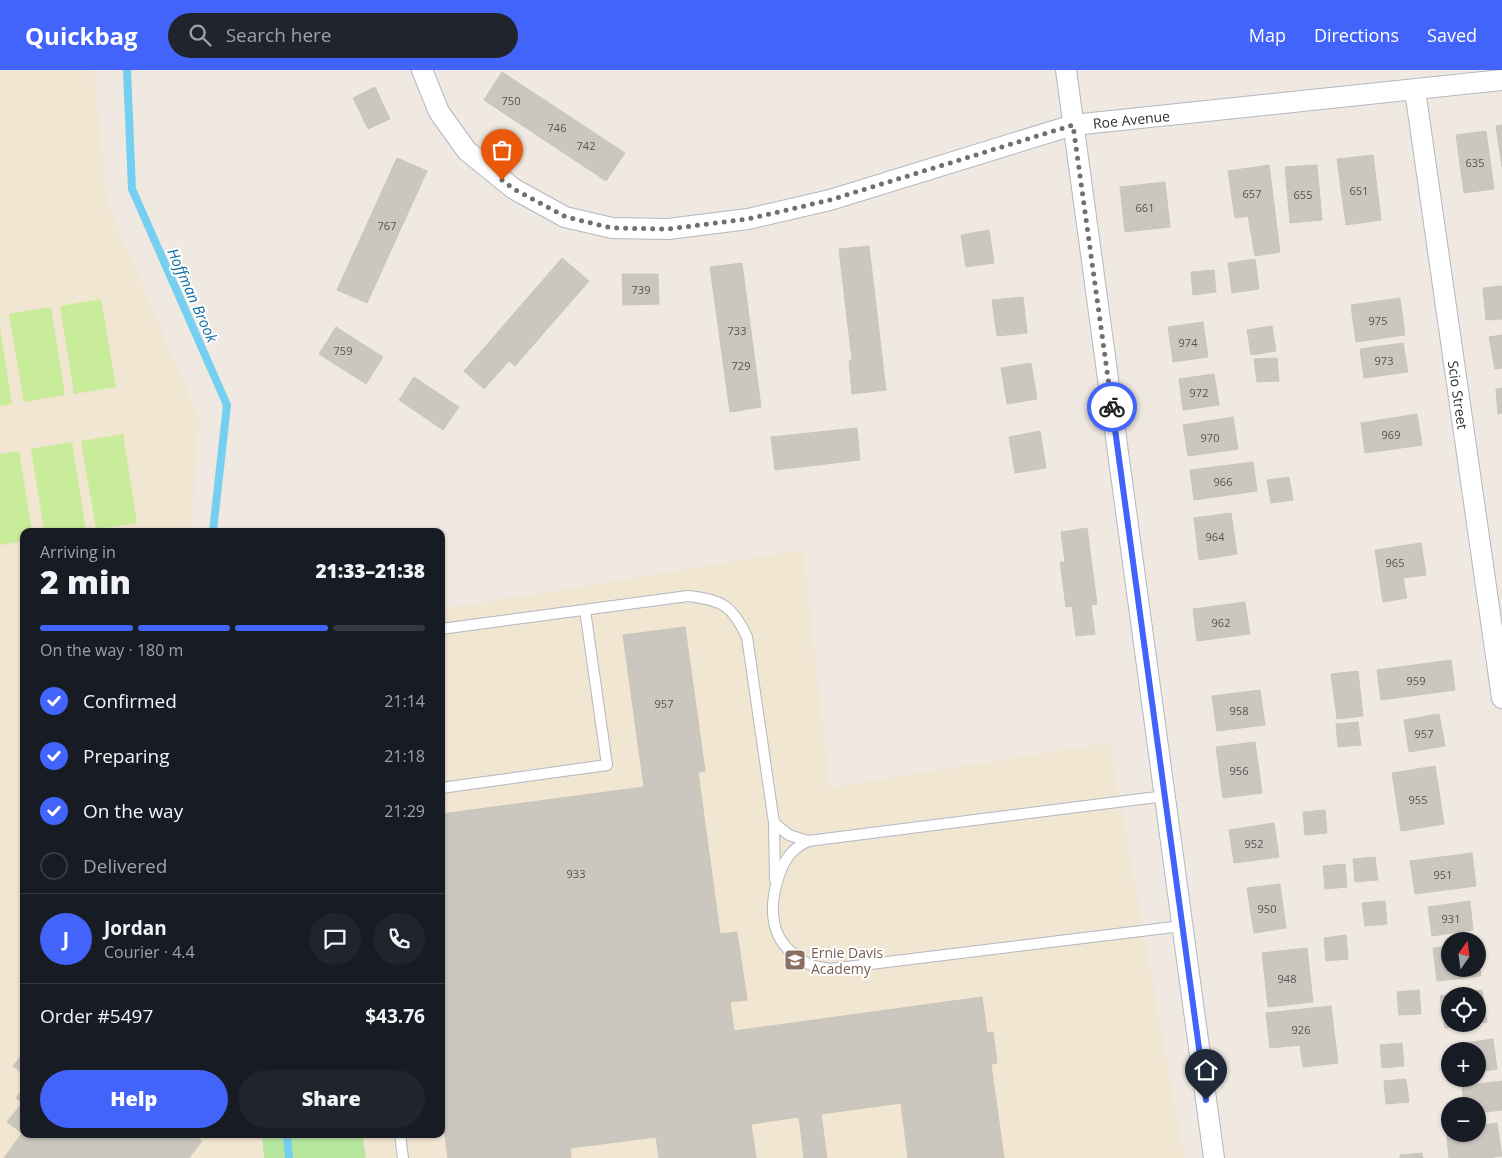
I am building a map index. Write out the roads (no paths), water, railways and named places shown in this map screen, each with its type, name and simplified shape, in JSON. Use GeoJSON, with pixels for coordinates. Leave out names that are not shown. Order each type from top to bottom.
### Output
{"type":"FeatureCollection","features":[{"type":"Feature","properties":{"kind":"street","name":"Roe Avenue"},"geometry":{"type":"LineString","coordinates":[[422,70],[439,112],[467,151],[514,189],[566,217],[612,228],[668,229],[748,219],[830,200],[1073,125],[1415,90],[1454,78],[1502,80]]}},
{"type":"Feature","properties":{"kind":"street"},"geometry":{"type":"LineString","coordinates":[[1066,70],[1214,1158]]}},
{"type":"Feature","properties":{"kind":"street","name":"Scio Street"},"geometry":{"type":"LineString","coordinates":[[1415,90],[1502,698]]}},
{"type":"Feature","properties":{"kind":"lane"},"geometry":{"type":"LineString","coordinates":[[445,628],[688,596],[709,598],[729,608],[739,619],[747,637],[774,823],[775,890]]}},
{"type":"Feature","properties":{"kind":"lane"},"geometry":{"type":"LineString","coordinates":[[445,787],[607,765],[585,610]]}},
{"type":"Feature","properties":{"kind":"lane"},"geometry":{"type":"LineString","coordinates":[[1165,796],[808,841],[796,847],[786,859],[780,872],[772,908],[774,927],[782,943],[792,953],[809,964],[830,969],[1182,926]]}},
{"type":"Feature","properties":{"kind":"lane"},"geometry":{"type":"LineString","coordinates":[[774,823],[789,835],[808,841]]}},
{"type":"Feature","properties":{"kind":"lane"},"geometry":{"type":"LineString","coordinates":[[400,1138],[403,1158]]}},
{"type":"Feature","properties":{"kind":"waterway","name":"Hoffman Brook"},"geometry":{"type":"LineString","coordinates":[[127,70],[132,189],[227,405],[213,528]]}},
{"type":"Feature","properties":{"kind":"waterway","name":"Hoffman Brook"},"geometry":{"type":"LineString","coordinates":[[287,1138],[289,1158]]}},
{"type":"Feature","properties":{"kind":"place","name":"Ernie Davis Academy"},"geometry":{"type":"Point","coordinates":[795,960]}}]}
